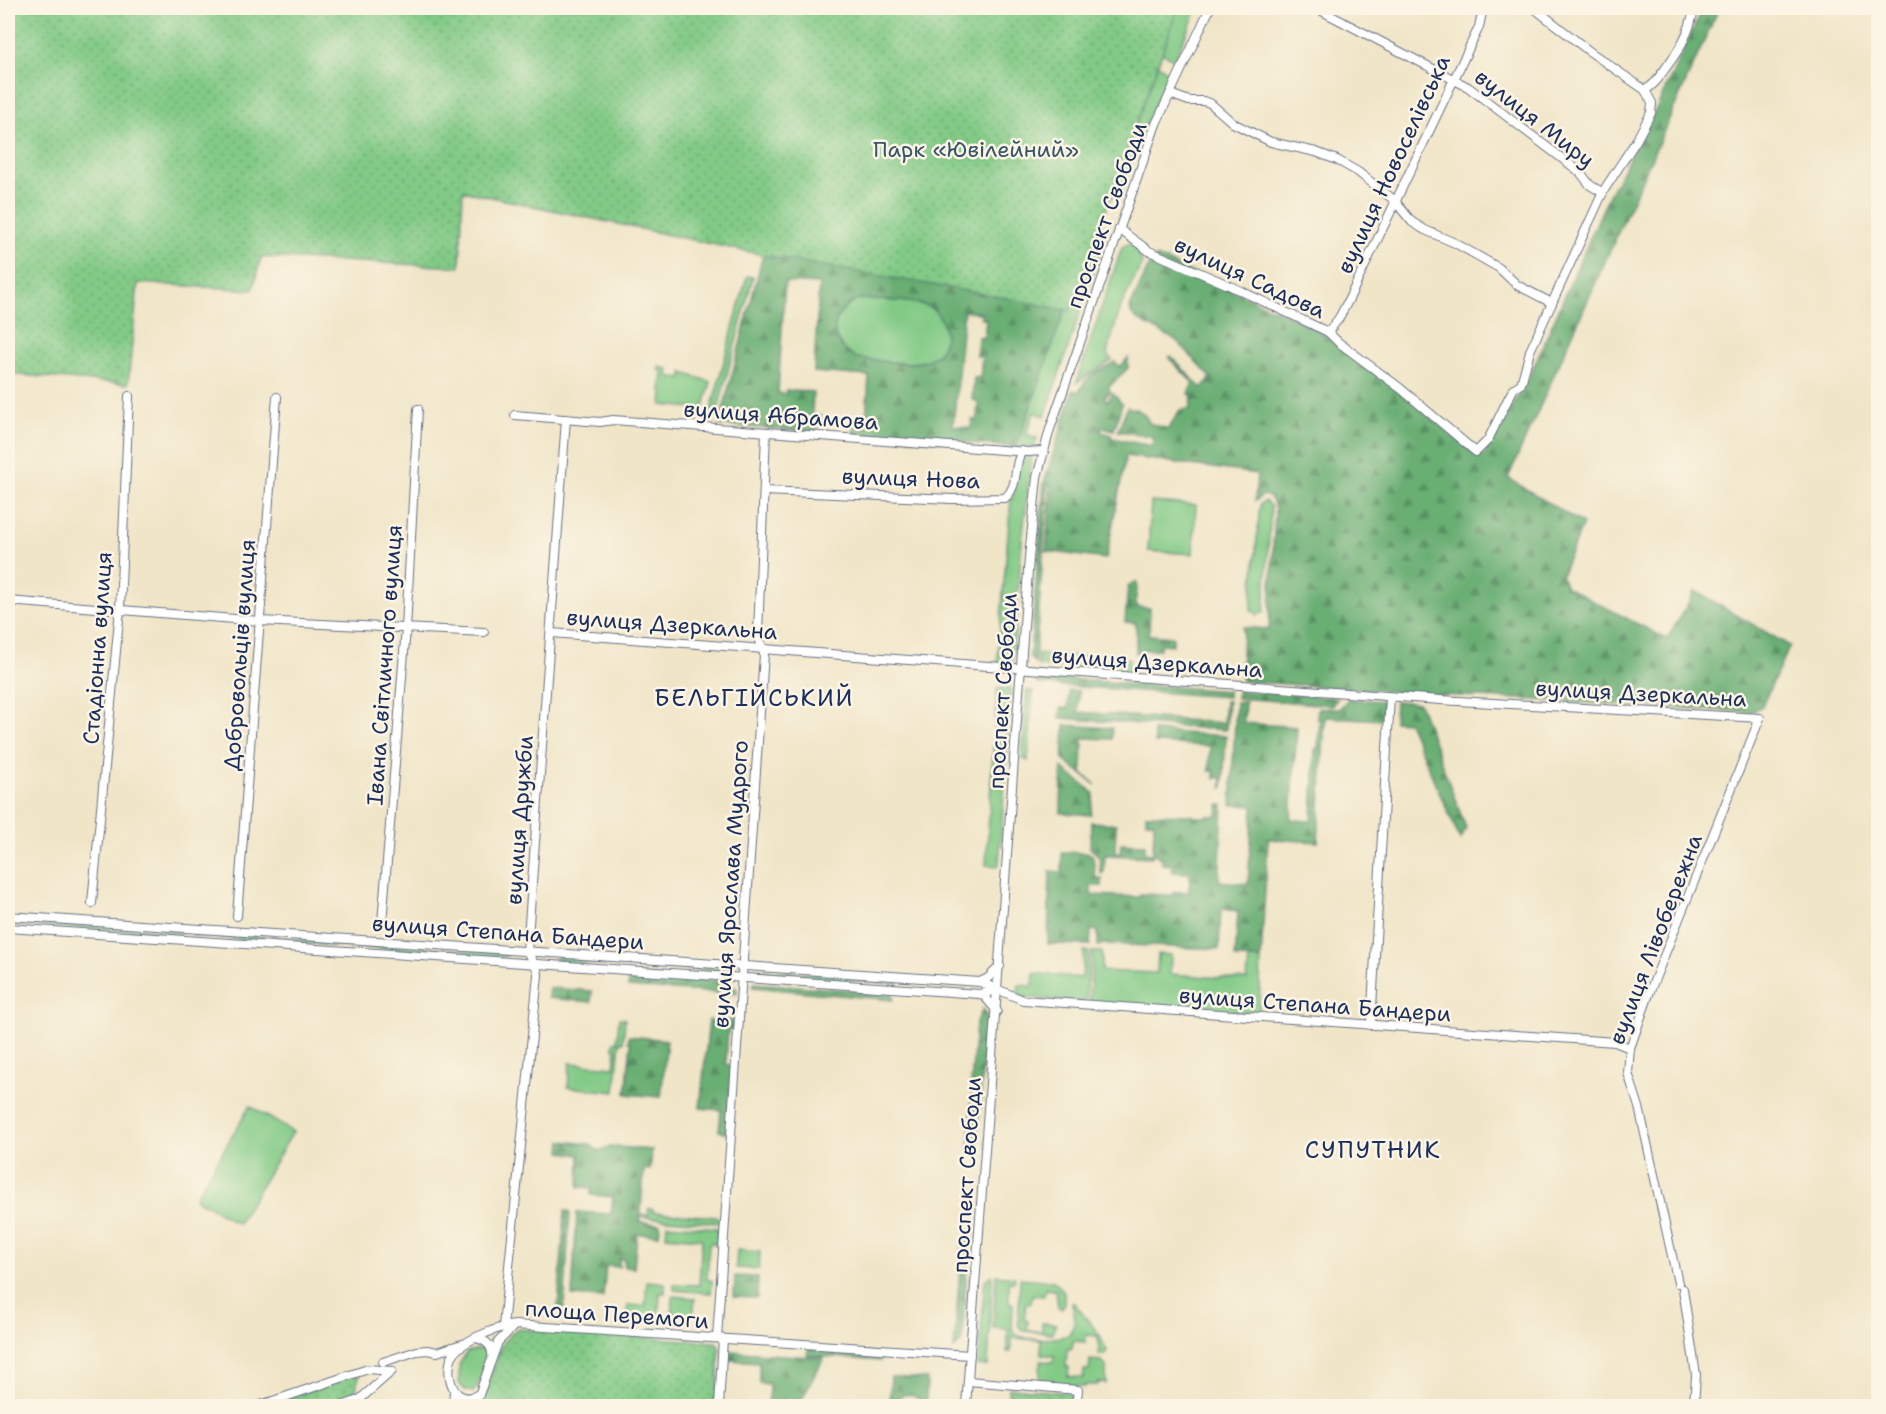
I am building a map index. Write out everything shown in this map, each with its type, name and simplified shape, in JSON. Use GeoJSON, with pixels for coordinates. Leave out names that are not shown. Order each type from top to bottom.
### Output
{"type":"FeatureCollection","features":[{"type":"Feature","properties":{"kind":"street","name":"проспект Свободи"},"geometry":{"type":"LineString","coordinates":[[966,1407],[1037,477],[1043,451],[1156,124],[1210,8]]}},
{"type":"Feature","properties":{"kind":"street","name":"вулиця Миру"},"geometry":{"type":"LineString","coordinates":[[1316,8],[1454,79],[1489,101],[1535,140],[1580,172],[1590,185],[1603,193]]}},
{"type":"Feature","properties":{"kind":"street","name":"вулиця Новоселівська"},"geometry":{"type":"LineString","coordinates":[[1328,332],[1348,301],[1479,27],[1483,8]]}},
{"type":"Feature","properties":{"kind":"street"},"geometry":{"type":"LineString","coordinates":[[1170,94],[1189,101],[1210,103],[1233,123],[1270,142],[1316,152],[1337,160],[1363,176],[1395,201],[1412,222],[1499,268],[1517,285],[1552,303],[1603,193],[1636,141],[1651,113],[1652,103],[1645,90],[1589,51],[1534,8]]}},
{"type":"Feature","properties":{"kind":"street"},"geometry":{"type":"LineString","coordinates":[[1645,90],[1655,84],[1679,51],[1690,28],[1694,8]]}},
{"type":"Feature","properties":{"kind":"street","name":"вулиця Садова"},"geometry":{"type":"LineString","coordinates":[[1119,229],[1149,251],[1328,332],[1400,388],[1476,452],[1488,440],[1514,388],[1521,384],[1530,351],[1552,303]]}},
{"type":"Feature","properties":{"kind":"street","name":"Стадіонна вулиця"},"geometry":{"type":"LineString","coordinates":[[92,903],[120,609],[129,396]]}},
{"type":"Feature","properties":{"kind":"street","name":"Добровольців вулиця"},"geometry":{"type":"LineString","coordinates":[[237,916],[277,398]]}},
{"type":"Feature","properties":{"kind":"street","name":"Івана Світличного вулиця"},"geometry":{"type":"LineString","coordinates":[[382,923],[406,628],[418,409]]}},
{"type":"Feature","properties":{"kind":"street","name":"вулиця Абрамова"},"geometry":{"type":"LineString","coordinates":[[515,415],[1043,451]]}},
{"type":"Feature","properties":{"kind":"street","name":"вулиця Дружби"},"geometry":{"type":"LineString","coordinates":[[527,951],[566,419]]}},
{"type":"Feature","properties":{"kind":"street","name":"вулиця Ярослава Мудрого"},"geometry":{"type":"LineString","coordinates":[[720,1339],[764,654],[758,634],[766,432]]}},
{"type":"Feature","properties":{"kind":"street","name":"вулиця Нова"},"geometry":{"type":"LineString","coordinates":[[764,491],[941,498],[1005,498],[1015,487],[1018,459],[1022,451]]}},
{"type":"Feature","properties":{"kind":"street"},"geometry":{"type":"LineString","coordinates":[[8,601],[260,621],[484,632]]}},
{"type":"Feature","properties":{"kind":"street","name":"вулиця Дзеркальна"},"geometry":{"type":"LineString","coordinates":[[551,633],[1390,697],[1760,718]]}},
{"type":"Feature","properties":{"kind":"street"},"geometry":{"type":"LineString","coordinates":[[1371,1025],[1390,697]]}},
{"type":"Feature","properties":{"kind":"street","name":"вулиця Лівобережна"},"geometry":{"type":"LineString","coordinates":[[1694,1407],[1696,1375],[1681,1286],[1628,1073],[1630,1048],[1650,991],[1760,718]]}},
{"type":"Feature","properties":{"kind":"street","name":"вулиця Степана Бандери"},"geometry":{"type":"LineString","coordinates":[[8,916],[980,982],[1023,1000],[1615,1042],[1630,1048]]}},
{"type":"Feature","properties":{"kind":"street","name":"вулиця Степана Бандери"},"geometry":{"type":"LineString","coordinates":[[8,928],[980,994],[998,990]]}},
{"type":"Feature","properties":{"kind":"street"},"geometry":{"type":"LineString","coordinates":[[181,940],[185,934],[182,928]]}},
{"type":"Feature","properties":{"kind":"street"},"geometry":{"type":"LineString","coordinates":[[190,940],[188,934],[192,928]]}},
{"type":"Feature","properties":{"kind":"street"},"geometry":{"type":"LineString","coordinates":[[503,1327],[538,975],[536,964],[527,951]]}},
{"type":"Feature","properties":{"kind":"street"},"geometry":{"type":"LineString","coordinates":[[980,982],[988,978],[1000,966]]}},
{"type":"Feature","properties":{"kind":"street"},"geometry":{"type":"LineString","coordinates":[[898,976],[901,989]]}},
{"type":"Feature","properties":{"kind":"street"},"geometry":{"type":"LineString","coordinates":[[901,989],[907,977]]}},
{"type":"Feature","properties":{"kind":"street"},"geometry":{"type":"LineString","coordinates":[[980,994],[986,997],[997,1011]]}},
{"type":"Feature","properties":{"kind":"street"},"geometry":{"type":"LineString","coordinates":[[475,1407],[498,1342],[515,1325]]}},
{"type":"Feature","properties":{"kind":"street","name":"площа Перемоги"},"geometry":{"type":"LineString","coordinates":[[476,1338],[503,1327],[515,1325],[970,1355]]}},
{"type":"Feature","properties":{"kind":"street"},"geometry":{"type":"LineString","coordinates":[[437,1352],[476,1338],[490,1346],[492,1356]]}},
{"type":"Feature","properties":{"kind":"street","name":"площа Перемоги"},"geometry":{"type":"LineString","coordinates":[[719,1407],[720,1339]]}},
{"type":"Feature","properties":{"kind":"street"},"geometry":{"type":"LineString","coordinates":[[450,1369],[451,1358],[465,1342]]}},
{"type":"Feature","properties":{"kind":"street"},"geometry":{"type":"LineString","coordinates":[[383,1362],[417,1351],[437,1352],[447,1361],[450,1369],[454,1390],[453,1407]]}},
{"type":"Feature","properties":{"kind":"street"},"geometry":{"type":"LineString","coordinates":[[258,1407],[368,1369],[393,1371],[359,1400],[342,1407]]}},
{"type":"Feature","properties":{"kind":"street"},"geometry":{"type":"LineString","coordinates":[[968,1381],[1078,1390],[1076,1407]]}},
{"type":"Feature","properties":{"kind":"street"},"geometry":{"type":"LineString","coordinates":[[454,1390],[460,1396],[467,1398],[479,1394]]}},
{"type":"Feature","properties":{"kind":"green space","name":"Парк «Ювілейний»"},"geometry":{"type":"Polygon","coordinates":[[[8,8],[1178,8],[1070,311],[763,255],[463,191],[460,267],[261,257],[253,290],[138,283],[128,384],[8,374],[8,8]]]}},
{"type":"Feature","properties":{"kind":"green space"},"geometry":{"type":"Polygon","coordinates":[[[1178,8],[1198,8],[1174,60],[1161,51],[1178,8]]]}},
{"type":"Feature","properties":{"kind":"green space"},"geometry":{"type":"Polygon","coordinates":[[[1703,8],[1719,8],[1508,478],[1583,524],[1561,576],[1566,587],[1667,639],[1695,591],[1790,646],[1762,706],[1752,712],[1442,695],[1242,681],[1243,627],[1269,629],[1275,510],[1273,502],[1269,497],[1263,495],[1255,501],[1257,474],[1126,456],[1106,559],[1046,551],[1051,485],[1048,484],[1035,663],[1030,657],[1044,483],[1073,390],[1079,392],[1094,374],[1115,362],[1120,367],[1128,358],[1128,368],[1108,388],[1111,392],[1104,397],[1107,401],[1113,393],[1122,404],[1114,430],[1102,427],[1101,432],[1112,435],[1112,438],[1152,446],[1154,437],[1118,431],[1127,407],[1141,412],[1149,423],[1168,429],[1180,410],[1190,409],[1192,395],[1189,394],[1193,383],[1169,358],[1171,356],[1201,388],[1211,378],[1177,341],[1131,314],[1130,307],[1152,259],[1157,257],[1309,325],[1369,367],[1474,453],[1483,456],[1529,377],[1609,195],[1658,105],[1703,8]]]}},
{"type":"Feature","properties":{"kind":"green space"},"geometry":{"type":"Polygon","coordinates":[[[1156,63],[1169,73],[1147,121],[1119,199],[1106,194],[1156,63]]]}},
{"type":"Feature","properties":{"kind":"green space"},"geometry":{"type":"Polygon","coordinates":[[[1090,239],[1103,244],[1045,416],[1034,412],[1026,434],[1037,438],[1035,445],[1031,448],[1016,447],[1090,239]]]}},
{"type":"Feature","properties":{"kind":"green space"},"geometry":{"type":"Polygon","coordinates":[[[1130,243],[1138,248],[1142,264],[1121,306],[1107,353],[1112,360],[1076,383],[1122,247],[1130,243]]]}},
{"type":"Feature","properties":{"kind":"green space"},"geometry":{"type":"Polygon","coordinates":[[[767,247],[1082,262],[1016,447],[853,434],[855,418],[866,418],[869,376],[814,372],[819,284],[785,282],[778,393],[786,394],[786,390],[813,392],[812,415],[822,416],[816,432],[719,425],[767,247]],[[861,299],[842,310],[837,318],[836,335],[847,352],[857,358],[910,363],[923,362],[934,357],[941,349],[945,336],[944,328],[941,320],[931,308],[908,302],[861,299]],[[964,311],[953,426],[971,428],[972,420],[977,420],[978,401],[972,400],[974,377],[980,378],[982,357],[976,356],[978,337],[984,337],[986,319],[981,319],[981,313],[964,311]]]}},
{"type":"Feature","properties":{"kind":"green space"},"geometry":{"type":"Polygon","coordinates":[[[747,276],[753,277],[716,416],[710,414],[747,276]]]}},
{"type":"Feature","properties":{"kind":"green space"},"geometry":{"type":"Polygon","coordinates":[[[861,299],[908,302],[931,308],[941,320],[944,328],[945,336],[941,349],[934,357],[923,362],[910,363],[857,358],[847,352],[836,335],[837,318],[842,310],[861,299]]]}},
{"type":"Feature","properties":{"kind":"green space"},"geometry":{"type":"Polygon","coordinates":[[[659,367],[669,369],[668,376],[682,379],[683,373],[711,382],[703,409],[662,405],[663,371],[659,370],[659,367]]]}},
{"type":"Feature","properties":{"kind":"green space"},"geometry":{"type":"Polygon","coordinates":[[[1026,456],[1032,456],[1022,540],[1013,661],[1011,665],[997,665],[1011,499],[1020,465],[1026,456]]]}},
{"type":"Feature","properties":{"kind":"green space"},"geometry":{"type":"Polygon","coordinates":[[[1265,501],[1271,506],[1264,612],[1258,615],[1251,610],[1260,504],[1265,501]]]}},
{"type":"Feature","properties":{"kind":"green space"},"geometry":{"type":"Polygon","coordinates":[[[1151,502],[1196,505],[1193,554],[1148,551],[1151,502]]]}},
{"type":"Feature","properties":{"kind":"green space"},"geometry":{"type":"Polygon","coordinates":[[[1137,583],[1136,607],[1150,608],[1149,635],[1173,637],[1173,645],[1160,644],[1160,649],[1143,650],[1136,653],[1136,623],[1125,622],[1128,586],[1137,583]]]}},
{"type":"Feature","properties":{"kind":"green space"},"geometry":{"type":"Polygon","coordinates":[[[1038,654],[1129,659],[1128,671],[1038,666],[1038,654]]]}},
{"type":"Feature","properties":{"kind":"green space"},"geometry":{"type":"Polygon","coordinates":[[[1037,677],[1228,691],[1228,697],[1037,684],[1037,677]]]}},
{"type":"Feature","properties":{"kind":"green space"},"geometry":{"type":"Polygon","coordinates":[[[997,688],[1011,689],[999,866],[986,865],[997,688]]]}},
{"type":"Feature","properties":{"kind":"green space"},"geometry":{"type":"Polygon","coordinates":[[[1069,690],[1079,691],[1078,712],[1223,723],[1225,701],[1228,701],[1226,730],[1060,718],[1061,708],[1068,708],[1069,690]]]}},
{"type":"Feature","properties":{"kind":"green space"},"geometry":{"type":"Polygon","coordinates":[[[1027,691],[1033,691],[1028,761],[1022,758],[1027,691]]]}},
{"type":"Feature","properties":{"kind":"green space"},"geometry":{"type":"Polygon","coordinates":[[[1237,691],[1338,698],[1332,705],[1237,698],[1237,691]]]}},
{"type":"Feature","properties":{"kind":"green space"},"geometry":{"type":"Polygon","coordinates":[[[1348,699],[1384,701],[1383,720],[1325,717],[1318,842],[1268,839],[1261,959],[1235,958],[1238,911],[1221,909],[1219,949],[1103,944],[1098,946],[1098,931],[1091,930],[1090,945],[1048,944],[1050,871],[1062,872],[1062,852],[1089,853],[1093,856],[1095,874],[1097,879],[1102,879],[1102,886],[1091,886],[1091,895],[1140,897],[1140,894],[1173,895],[1174,892],[1189,892],[1190,873],[1172,872],[1172,865],[1162,864],[1162,857],[1158,855],[1152,854],[1152,857],[1105,855],[1104,872],[1101,874],[1099,856],[1090,848],[1091,822],[1116,824],[1115,853],[1120,853],[1121,843],[1145,844],[1145,853],[1153,854],[1154,822],[1146,821],[1146,814],[1218,816],[1219,805],[1223,805],[1219,881],[1248,884],[1253,806],[1231,805],[1236,702],[1245,702],[1244,723],[1297,727],[1291,820],[1312,821],[1315,749],[1318,748],[1320,720],[1317,719],[1318,708],[1339,709],[1348,699]]]}},
{"type":"Feature","properties":{"kind":"green space"},"geometry":{"type":"Polygon","coordinates":[[[1395,701],[1419,703],[1466,828],[1460,839],[1408,722],[1394,721],[1395,701]]]}},
{"type":"Feature","properties":{"kind":"green space"},"geometry":{"type":"Polygon","coordinates":[[[1065,725],[1112,728],[1112,739],[1083,738],[1082,773],[1096,785],[1063,760],[1065,725]]]}},
{"type":"Feature","properties":{"kind":"green space"},"geometry":{"type":"Polygon","coordinates":[[[1153,731],[1226,736],[1223,788],[1222,778],[1214,778],[1214,771],[1209,771],[1210,746],[1155,743],[1153,731]]]}},
{"type":"Feature","properties":{"kind":"green space"},"geometry":{"type":"Polygon","coordinates":[[[1062,768],[1094,793],[1091,815],[1061,813],[1062,768]]]}},
{"type":"Feature","properties":{"kind":"green space"},"geometry":{"type":"Polygon","coordinates":[[[8,920],[180,931],[181,933],[179,935],[8,924],[8,920]]]}},
{"type":"Feature","properties":{"kind":"green space"},"geometry":{"type":"Polygon","coordinates":[[[193,932],[506,953],[507,955],[502,957],[193,936],[193,932]]]}},
{"type":"Feature","properties":{"kind":"green space"},"geometry":{"type":"Polygon","coordinates":[[[1084,951],[1089,952],[1087,998],[1082,1003],[1023,997],[1018,994],[1019,985],[1033,986],[1034,973],[1082,978],[1084,951]]]}},
{"type":"Feature","properties":{"kind":"green space"},"geometry":{"type":"Polygon","coordinates":[[[1092,952],[1102,952],[1102,971],[1157,973],[1158,954],[1171,955],[1170,974],[1247,980],[1249,959],[1261,959],[1259,1013],[1090,1003],[1092,952]]]}},
{"type":"Feature","properties":{"kind":"green space"},"geometry":{"type":"Polygon","coordinates":[[[557,957],[727,968],[728,970],[726,972],[556,961],[557,957]]]}},
{"type":"Feature","properties":{"kind":"green space"},"geometry":{"type":"Polygon","coordinates":[[[753,969],[897,980],[899,982],[897,984],[753,973],[753,969]]]}},
{"type":"Feature","properties":{"kind":"green space"},"geometry":{"type":"Polygon","coordinates":[[[628,975],[729,981],[737,989],[737,994],[628,987],[628,975]]]}},
{"type":"Feature","properties":{"kind":"green space"},"geometry":{"type":"Polygon","coordinates":[[[754,983],[892,993],[893,1000],[753,987],[754,983]]]}},
{"type":"Feature","properties":{"kind":"green space"},"geometry":{"type":"Polygon","coordinates":[[[549,988],[592,991],[591,1002],[548,998],[549,988]]]}},
{"type":"Feature","properties":{"kind":"green space"},"geometry":{"type":"Polygon","coordinates":[[[983,1009],[987,1015],[981,1086],[971,1085],[976,1023],[983,1009]]]}},
{"type":"Feature","properties":{"kind":"green space"},"geometry":{"type":"Polygon","coordinates":[[[619,1018],[625,1019],[623,1042],[620,1042],[615,1092],[568,1087],[570,1063],[614,1067],[616,1049],[613,1048],[614,1042],[617,1042],[619,1018]]]}},
{"type":"Feature","properties":{"kind":"green space"},"geometry":{"type":"Polygon","coordinates":[[[722,1019],[735,1021],[734,1030],[728,1030],[726,1063],[732,1067],[727,1134],[719,1131],[721,1110],[700,1108],[709,1020],[716,1023],[722,1019]]]}},
{"type":"Feature","properties":{"kind":"green space"},"geometry":{"type":"Polygon","coordinates":[[[629,1036],[667,1040],[661,1097],[626,1094],[631,1043],[628,1042],[629,1036]]]}},
{"type":"Feature","properties":{"kind":"green space"},"geometry":{"type":"Polygon","coordinates":[[[972,1089],[981,1089],[976,1153],[969,1153],[972,1089]]]}},
{"type":"Feature","properties":{"kind":"green space"},"geometry":{"type":"Polygon","coordinates":[[[250,1106],[293,1132],[238,1224],[195,1198],[250,1106]]]}},
{"type":"Feature","properties":{"kind":"green space"},"geometry":{"type":"Polygon","coordinates":[[[562,1141],[590,1144],[599,1150],[609,1146],[652,1150],[650,1170],[644,1169],[640,1222],[660,1224],[659,1235],[637,1234],[634,1268],[624,1267],[624,1259],[619,1259],[619,1267],[606,1266],[603,1298],[572,1296],[577,1212],[611,1214],[613,1197],[591,1195],[591,1188],[579,1187],[580,1155],[561,1152],[562,1141]]]}},
{"type":"Feature","properties":{"kind":"green space"},"geometry":{"type":"Polygon","coordinates":[[[648,1209],[653,1209],[653,1212],[716,1217],[721,1220],[721,1223],[641,1217],[641,1215],[649,1215],[648,1209]]]}},
{"type":"Feature","properties":{"kind":"green space"},"geometry":{"type":"Polygon","coordinates":[[[565,1211],[570,1211],[564,1308],[558,1308],[565,1211]]]}},
{"type":"Feature","properties":{"kind":"green space"},"geometry":{"type":"Polygon","coordinates":[[[667,1224],[718,1228],[717,1244],[709,1243],[707,1280],[712,1280],[711,1293],[674,1290],[674,1284],[699,1285],[702,1239],[666,1236],[667,1224]]]}},
{"type":"Feature","properties":{"kind":"green space"},"geometry":{"type":"Polygon","coordinates":[[[962,1240],[969,1240],[962,1342],[954,1349],[962,1240]]]}},
{"type":"Feature","properties":{"kind":"green space"},"geometry":{"type":"Polygon","coordinates":[[[737,1250],[760,1252],[759,1269],[736,1268],[737,1250]]]}},
{"type":"Feature","properties":{"kind":"green space"},"geometry":{"type":"Polygon","coordinates":[[[992,1275],[988,1366],[978,1366],[985,1280],[992,1275]]]}},
{"type":"Feature","properties":{"kind":"green space"},"geometry":{"type":"Polygon","coordinates":[[[996,1275],[1015,1277],[1014,1282],[1009,1282],[1009,1303],[1013,1303],[1014,1333],[1020,1336],[1040,1339],[1067,1336],[1074,1325],[1072,1303],[1074,1303],[1099,1334],[1107,1351],[1104,1355],[1099,1355],[1098,1336],[1086,1335],[1086,1342],[1073,1341],[1072,1349],[1067,1349],[1068,1376],[1083,1378],[1084,1370],[1089,1370],[1090,1360],[1102,1361],[1106,1366],[1106,1384],[1098,1382],[1098,1385],[1085,1385],[1085,1387],[1039,1383],[1041,1361],[1053,1362],[1054,1356],[1041,1354],[1041,1340],[1012,1338],[1011,1352],[1007,1352],[1008,1329],[993,1328],[996,1275]]]}},
{"type":"Feature","properties":{"kind":"green space"},"geometry":{"type":"Polygon","coordinates":[[[735,1276],[758,1277],[757,1298],[734,1297],[735,1276]]]}},
{"type":"Feature","properties":{"kind":"green space"},"geometry":{"type":"Polygon","coordinates":[[[1020,1278],[1054,1281],[1064,1292],[1062,1309],[1058,1308],[1056,1290],[1045,1289],[1044,1296],[1032,1295],[1031,1303],[1026,1303],[1024,1320],[1028,1321],[1027,1330],[1042,1332],[1042,1323],[1056,1324],[1052,1333],[1022,1331],[1018,1324],[1020,1278]]]}},
{"type":"Feature","properties":{"kind":"green space"},"geometry":{"type":"Polygon","coordinates":[[[647,1281],[665,1283],[665,1293],[660,1293],[658,1323],[626,1320],[628,1305],[645,1306],[647,1281]]]}},
{"type":"Feature","properties":{"kind":"green space"},"geometry":{"type":"Polygon","coordinates":[[[673,1296],[695,1298],[693,1316],[672,1314],[673,1296]]]}},
{"type":"Feature","properties":{"kind":"green space"},"geometry":{"type":"Polygon","coordinates":[[[516,1329],[716,1342],[720,1349],[716,1406],[480,1406],[502,1344],[516,1329]]]}},
{"type":"Feature","properties":{"kind":"green space"},"geometry":{"type":"Polygon","coordinates":[[[482,1348],[489,1355],[479,1384],[473,1392],[464,1389],[459,1383],[459,1365],[467,1352],[482,1348]]]}},
{"type":"Feature","properties":{"kind":"green space"},"geometry":{"type":"Polygon","coordinates":[[[808,1349],[882,1354],[883,1357],[880,1361],[807,1355],[808,1349]]]}},
{"type":"Feature","properties":{"kind":"green space"},"geometry":{"type":"Polygon","coordinates":[[[729,1351],[824,1358],[798,1406],[768,1406],[769,1384],[759,1383],[759,1362],[729,1360],[729,1351]]]}},
{"type":"Feature","properties":{"kind":"green space"},"geometry":{"type":"Polygon","coordinates":[[[360,1372],[354,1397],[326,1406],[266,1406],[360,1372]]]}},
{"type":"Feature","properties":{"kind":"green space"},"geometry":{"type":"Polygon","coordinates":[[[891,1377],[927,1379],[926,1401],[905,1395],[898,1398],[893,1405],[889,1405],[891,1377]]]}},
{"type":"Feature","properties":{"kind":"green space"},"geometry":{"type":"Polygon","coordinates":[[[1009,1388],[1071,1393],[1070,1406],[1008,1406],[1009,1388]]]}},
{"type":"Feature","properties":{"kind":"district","name":"БЕЛЬГІЙСЬКИЙ"},"geometry":{"type":"Point","coordinates":[754,698]}},
{"type":"Feature","properties":{"kind":"district","name":"СУПУТНИК"},"geometry":{"type":"Point","coordinates":[1373,1150]}}]}
